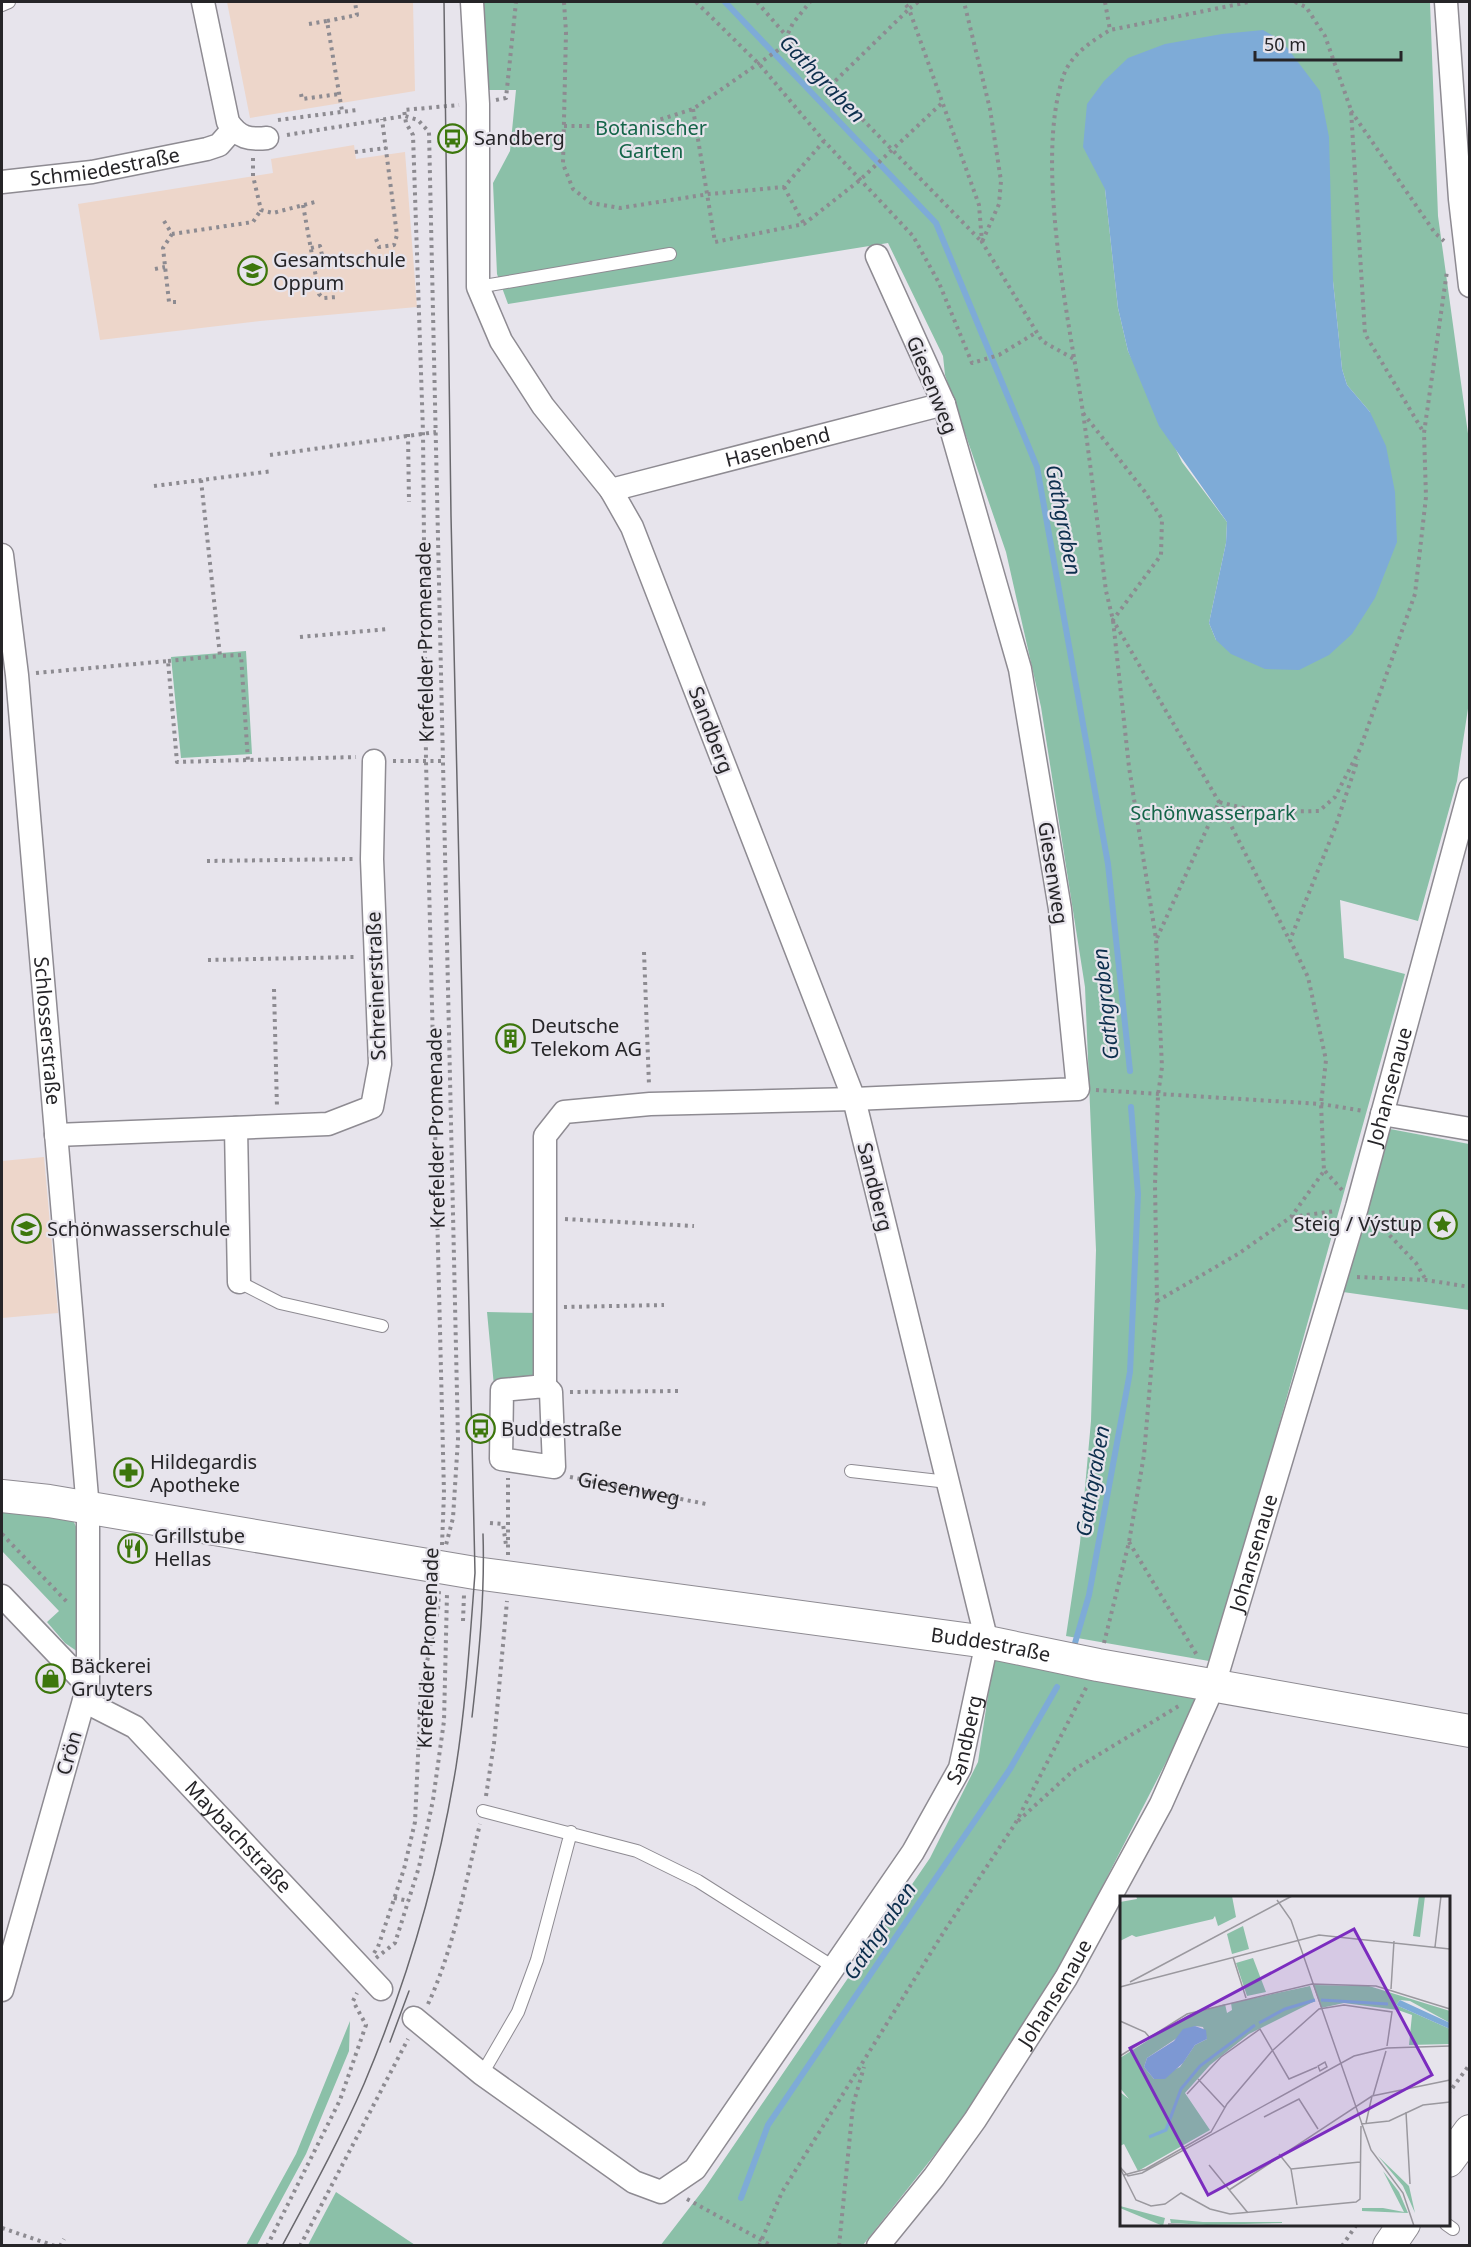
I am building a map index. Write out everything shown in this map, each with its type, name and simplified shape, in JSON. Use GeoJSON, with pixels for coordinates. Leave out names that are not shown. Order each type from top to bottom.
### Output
{"type":"FeatureCollection","features":[{"type":"Feature","properties":{"kind":"main road"},"geometry":{"type":"LineString","coordinates":[[2,1496],[49,1501],[446,1577]]}},
{"type":"Feature","properties":{"kind":"main road","name":"Buddestraße"},"geometry":{"type":"LineString","coordinates":[[446,1577],[509,1577],[987,1642],[1098,1665],[1470,1731]]}},
{"type":"Feature","properties":{"kind":"main road"},"geometry":{"type":"LineString","coordinates":[[1450,2160],[1470,2131]]}},
{"type":"Feature","properties":{"kind":"main road"},"geometry":{"type":"LineString","coordinates":[[1389,2246],[1403,2226]]}},
{"type":"Feature","properties":{"kind":"street"},"geometry":{"type":"LineString","coordinates":[[203,2],[228,122],[233,129],[246,138],[269,129]]}},
{"type":"Feature","properties":{"kind":"street","name":"Sandberg"},"geometry":{"type":"LineString","coordinates":[[472,2],[477,104],[478,287],[501,341],[537,397],[611,490],[632,527],[854,1099],[987,1642],[960,1768],[913,1852],[695,2169],[661,2192]]}},
{"type":"Feature","properties":{"kind":"street"},"geometry":{"type":"LineString","coordinates":[[1446,2],[1465,198],[1461,248],[1470,286]]}},
{"type":"Feature","properties":{"kind":"street","name":"Schmiedestraße"},"geometry":{"type":"LineString","coordinates":[[2,182],[92,172],[207,149],[219,145],[233,129]]}},
{"type":"Feature","properties":{"kind":"street","name":"Giesenweg"},"geometry":{"type":"LineString","coordinates":[[508,1460],[554,1467],[545,1307],[543,1218],[545,1136],[564,1112],[650,1104],[854,1099],[1078,1089],[1060,909],[1020,669],[944,404],[877,256]]}},
{"type":"Feature","properties":{"kind":"street","name":"Hasenbend"},"geometry":{"type":"LineString","coordinates":[[611,490],[944,404]]}},
{"type":"Feature","properties":{"kind":"street","name":"Schlosserstraße"},"geometry":{"type":"LineString","coordinates":[[2,555],[17,675],[11,723],[56,1135],[88,1509]]}},
{"type":"Feature","properties":{"kind":"street","name":"Schreinerstraße"},"geometry":{"type":"LineString","coordinates":[[56,1135],[328,1124],[372,1107],[380,1064],[374,957],[372,859],[374,761]]}},
{"type":"Feature","properties":{"kind":"street","name":"Johansenaue"},"geometry":{"type":"LineString","coordinates":[[878,2246],[934,2177],[975,2120],[1066,1978],[1161,1804],[1214,1685],[1357,1207],[1470,789]]}},
{"type":"Feature","properties":{"kind":"street"},"geometry":{"type":"LineString","coordinates":[[1382,1114],[1470,1129]]}},
{"type":"Feature","properties":{"kind":"street"},"geometry":{"type":"LineString","coordinates":[[236,1128],[239,1282]]}},
{"type":"Feature","properties":{"kind":"street"},"geometry":{"type":"LineString","coordinates":[[508,1460],[501,1459],[502,1390],[548,1389]]}},
{"type":"Feature","properties":{"kind":"street","name":"Crön"},"geometry":{"type":"LineString","coordinates":[[2,1990],[86,1694],[88,1509]]}},
{"type":"Feature","properties":{"kind":"street","name":"Maybachstraße"},"geometry":{"type":"LineString","coordinates":[[2,1596],[86,1694],[135,1727],[369,1977]]}},
{"type":"Feature","properties":{"kind":"street"},"geometry":{"type":"LineString","coordinates":[[417,2020],[482,2074],[634,2182],[661,2192]]}},
{"type":"Feature","properties":{"kind":"lane"},"geometry":{"type":"LineString","coordinates":[[2,5],[9,2]]}},
{"type":"Feature","properties":{"kind":"lane"},"geometry":{"type":"LineString","coordinates":[[478,287],[670,254]]}},
{"type":"Feature","properties":{"kind":"lane"},"geometry":{"type":"LineString","coordinates":[[239,1282],[280,1303],[382,1326]]}},
{"type":"Feature","properties":{"kind":"lane"},"geometry":{"type":"LineString","coordinates":[[851,1471],[948,1482]]}},
{"type":"Feature","properties":{"kind":"lane"},"geometry":{"type":"LineString","coordinates":[[483,1810],[638,1851],[698,1881],[835,1968]]}},
{"type":"Feature","properties":{"kind":"lane"},"geometry":{"type":"LineString","coordinates":[[482,2074],[518,2012],[537,1960],[570,1832]]}},
{"type":"Feature","properties":{"kind":"path"},"geometry":{"type":"LineString","coordinates":[[309,24],[357,15],[355,2]]}},
{"type":"Feature","properties":{"kind":"path"},"geometry":{"type":"LineString","coordinates":[[477,104],[506,98],[516,2]]}},
{"type":"Feature","properties":{"kind":"path"},"geometry":{"type":"LineString","coordinates":[[564,2],[563,164],[573,189],[591,202],[620,208],[709,194],[784,187],[824,141]]}},
{"type":"Feature","properties":{"kind":"path"},"geometry":{"type":"LineString","coordinates":[[696,2],[760,65],[824,141],[913,236],[939,283],[972,363],[999,355],[1037,332]]}},
{"type":"Feature","properties":{"kind":"path"},"geometry":{"type":"LineString","coordinates":[[757,2],[830,86],[982,242],[1042,341],[1075,359]]}},
{"type":"Feature","properties":{"kind":"path"},"geometry":{"type":"LineString","coordinates":[[564,126],[640,126],[693,109],[782,48],[788,39],[793,23],[810,2]]}},
{"type":"Feature","properties":{"kind":"path"},"geometry":{"type":"LineString","coordinates":[[904,2],[909,9],[944,102],[979,205],[982,242]]}},
{"type":"Feature","properties":{"kind":"path"},"geometry":{"type":"LineString","coordinates":[[830,86],[918,2]]}},
{"type":"Feature","properties":{"kind":"path"},"geometry":{"type":"LineString","coordinates":[[964,2],[990,110],[1001,181],[999,204],[982,242]]}},
{"type":"Feature","properties":{"kind":"path"},"geometry":{"type":"LineString","coordinates":[[1105,2],[1110,30]]}},
{"type":"Feature","properties":{"kind":"path"},"geometry":{"type":"LineString","coordinates":[[759,2246],[760,2239],[782,2192],[945,1930],[1015,1824],[1098,1665],[1129,1542],[1144,1455],[1157,1301],[1155,1185],[1158,1095],[1162,1067],[1156,939],[1129,767],[1113,620],[1106,591],[1055,204],[1053,144],[1055,112],[1063,75],[1073,59],[1091,41],[1110,30],[1248,2]]}},
{"type":"Feature","properties":{"kind":"path"},"geometry":{"type":"LineString","coordinates":[[1290,940],[1335,828],[1360,749],[1415,594],[1426,496],[1424,433],[1444,275],[1461,248],[1435,233],[1351,110],[1325,36],[1306,7],[1295,2]]}},
{"type":"Feature","properties":{"kind":"path"},"geometry":{"type":"LineString","coordinates":[[327,21],[342,112]]}},
{"type":"Feature","properties":{"kind":"path"},"geometry":{"type":"LineString","coordinates":[[301,94],[302,99],[339,94]]}},
{"type":"Feature","properties":{"kind":"path"},"geometry":{"type":"LineString","coordinates":[[693,109],[709,194],[715,242],[804,224],[860,180],[944,102]]}},
{"type":"Feature","properties":{"kind":"path"},"geometry":{"type":"LineString","coordinates":[[369,1977],[415,1822],[421,1690],[446,1577],[426,761],[423,432],[413,135],[404,110],[436,106]]}},
{"type":"Feature","properties":{"kind":"path"},"geometry":{"type":"LineString","coordinates":[[269,129],[357,110]]}},
{"type":"Feature","properties":{"kind":"path"},"geometry":{"type":"LineString","coordinates":[[1351,110],[1365,334],[1424,433]]}},
{"type":"Feature","properties":{"kind":"path"},"geometry":{"type":"LineString","coordinates":[[269,129],[405,116]]}},
{"type":"Feature","properties":{"kind":"path","name":"Krefelder Promenade"},"geometry":{"type":"LineString","coordinates":[[267,2246],[319,2144],[355,2058],[366,2025],[353,2001],[369,1977],[376,1958],[395,1943],[409,1902],[433,1800],[444,1721],[449,1600],[443,1583],[446,1577],[446,1543],[453,1518],[458,1439],[429,132],[418,120],[405,116]]}},
{"type":"Feature","properties":{"kind":"path"},"geometry":{"type":"LineString","coordinates":[[376,239],[380,247],[390,247],[394,245],[397,235],[382,119]]}},
{"type":"Feature","properties":{"kind":"path"},"geometry":{"type":"LineString","coordinates":[[355,152],[386,148]]}},
{"type":"Feature","properties":{"kind":"path"},"geometry":{"type":"LineString","coordinates":[[176,302],[169,302],[163,248],[172,234],[253,222],[261,210],[253,176]]}},
{"type":"Feature","properties":{"kind":"path"},"geometry":{"type":"LineString","coordinates":[[784,187],[804,224]]}},
{"type":"Feature","properties":{"kind":"path"},"geometry":{"type":"LineString","coordinates":[[261,210],[273,213],[315,202]]}},
{"type":"Feature","properties":{"kind":"path"},"geometry":{"type":"LineString","coordinates":[[303,206],[319,294],[323,298],[337,297]]}},
{"type":"Feature","properties":{"kind":"path"},"geometry":{"type":"LineString","coordinates":[[164,222],[172,234]]}},
{"type":"Feature","properties":{"kind":"path"},"geometry":{"type":"LineString","coordinates":[[311,248],[320,246],[322,255],[324,254]]}},
{"type":"Feature","properties":{"kind":"path"},"geometry":{"type":"LineString","coordinates":[[155,269],[165,267]]}},
{"type":"Feature","properties":{"kind":"path"},"geometry":{"type":"LineString","coordinates":[[1083,412],[1145,492],[1162,519],[1161,555],[1113,620]]}},
{"type":"Feature","properties":{"kind":"path"},"geometry":{"type":"LineString","coordinates":[[270,455],[408,434],[436,432]]}},
{"type":"Feature","properties":{"kind":"path"},"geometry":{"type":"LineString","coordinates":[[408,434],[409,502]]}},
{"type":"Feature","properties":{"kind":"path"},"geometry":{"type":"LineString","coordinates":[[154,486],[273,471]]}},
{"type":"Feature","properties":{"kind":"path"},"geometry":{"type":"LineString","coordinates":[[201,480],[220,656]]}},
{"type":"Feature","properties":{"kind":"path"},"geometry":{"type":"LineString","coordinates":[[1113,620],[1219,802],[1308,977],[1326,1060],[1321,1104],[1324,1171],[1291,1217],[1238,1254],[1157,1301]]}},
{"type":"Feature","properties":{"kind":"path"},"geometry":{"type":"LineString","coordinates":[[300,637],[388,628]]}},
{"type":"Feature","properties":{"kind":"path"},"geometry":{"type":"LineString","coordinates":[[17,675],[241,655],[248,761]]}},
{"type":"Feature","properties":{"kind":"path"},"geometry":{"type":"LineString","coordinates":[[168,661],[177,762],[356,757],[374,761],[443,761]]}},
{"type":"Feature","properties":{"kind":"path"},"geometry":{"type":"LineString","coordinates":[[1219,802],[1260,812],[1319,811],[1335,797],[1360,749]]}},
{"type":"Feature","properties":{"kind":"path"},"geometry":{"type":"LineString","coordinates":[[1156,939],[1219,802]]}},
{"type":"Feature","properties":{"kind":"path"},"geometry":{"type":"LineString","coordinates":[[207,861],[372,859]]}},
{"type":"Feature","properties":{"kind":"path"},"geometry":{"type":"LineString","coordinates":[[644,952],[650,1104]]}},
{"type":"Feature","properties":{"kind":"path"},"geometry":{"type":"LineString","coordinates":[[208,960],[374,957]]}},
{"type":"Feature","properties":{"kind":"path"},"geometry":{"type":"LineString","coordinates":[[274,989],[277,1126]]}},
{"type":"Feature","properties":{"kind":"path"},"geometry":{"type":"LineString","coordinates":[[1078,1089],[1321,1104],[1382,1114]]}},
{"type":"Feature","properties":{"kind":"path"},"geometry":{"type":"LineString","coordinates":[[1291,1217],[1357,1207],[1416,1263],[1426,1280]]}},
{"type":"Feature","properties":{"kind":"path"},"geometry":{"type":"LineString","coordinates":[[543,1218],[694,1226]]}},
{"type":"Feature","properties":{"kind":"path"},"geometry":{"type":"LineString","coordinates":[[1337,1276],[1426,1280],[1470,1287]]}},
{"type":"Feature","properties":{"kind":"path"},"geometry":{"type":"LineString","coordinates":[[545,1307],[664,1305]]}},
{"type":"Feature","properties":{"kind":"path"},"geometry":{"type":"LineString","coordinates":[[548,1389],[679,1391]]}},
{"type":"Feature","properties":{"kind":"path"},"geometry":{"type":"LineString","coordinates":[[490,1523],[503,1524],[508,1558],[508,1460]]}},
{"type":"Feature","properties":{"kind":"path","name":"Giesenweg"},"geometry":{"type":"LineString","coordinates":[[554,1467],[572,1478],[706,1504]]}},
{"type":"Feature","properties":{"kind":"path"},"geometry":{"type":"LineString","coordinates":[[2,1534],[71,1607]]}},
{"type":"Feature","properties":{"kind":"path"},"geometry":{"type":"LineString","coordinates":[[1015,1824],[1075,1769],[1214,1685],[1129,1542]]}},
{"type":"Feature","properties":{"kind":"path"},"geometry":{"type":"LineString","coordinates":[[446,1577],[465,1596],[463,1621]]}},
{"type":"Feature","properties":{"kind":"path"},"geometry":{"type":"LineString","coordinates":[[300,2246],[438,1982],[483,1810],[494,1743],[509,1577]]}},
{"type":"Feature","properties":{"kind":"path"},"geometry":{"type":"LineString","coordinates":[[394,1898],[409,1902]]}},
{"type":"Feature","properties":{"kind":"path"},"geometry":{"type":"LineString","coordinates":[[839,2246],[853,2105],[866,2060]]}},
{"type":"Feature","properties":{"kind":"path"},"geometry":{"type":"LineString","coordinates":[[1450,2093],[1470,2064]]}},
{"type":"Feature","properties":{"kind":"path"},"geometry":{"type":"LineString","coordinates":[[661,2192],[691,2199],[772,2246]]}},
{"type":"Feature","properties":{"kind":"path"},"geometry":{"type":"LineString","coordinates":[[1342,2246],[1356,2226]]}},
{"type":"Feature","properties":{"kind":"path"},"geometry":{"type":"LineString","coordinates":[[2,2228],[57,2246],[64,2239]]}},
{"type":"Feature","properties":{"kind":"shaded area"},"geometry":{"type":"Polygon","coordinates":[[[227,2],[413,2],[415,91],[250,118],[227,2]]]}},
{"type":"Feature","properties":{"kind":"shaded area","name":"Gesamtschule Oppum"},"geometry":{"type":"Polygon","coordinates":[[[354,145],[356,159],[405,152],[417,307],[260,321],[100,340],[78,204],[273,173],[271,159],[354,145]]]}},
{"type":"Feature","properties":{"kind":"shaded area","name":"Schönwasserschule"},"geometry":{"type":"Polygon","coordinates":[[[44,1157],[58,1313],[2,1318],[2,1161],[44,1157]]]}},
{"type":"Feature","properties":{"kind":"green space","name":"Schönwasserpark"},"geometry":{"type":"Polygon","coordinates":[[[484,2],[1430,2],[1438,216],[1470,448],[1469,702],[1457,781],[1418,921],[1340,900],[1344,958],[1405,974],[1267,1468],[1209,1661],[1066,1636],[1080,1543],[1091,1421],[1096,1250],[1085,987],[1041,707],[1006,552],[945,375],[943,356],[888,243],[508,304],[497,274],[493,183],[510,151],[516,90],[486,90],[484,2]],[[1105,189],[1118,308],[1128,351],[1182,462],[1227,522],[1226,543],[1209,623],[1216,640],[1370,412],[1347,385],[1342,369],[1333,281],[1105,189]]]}},
{"type":"Feature","properties":{"kind":"green space"},"geometry":{"type":"Polygon","coordinates":[[[246,651],[252,754],[181,758],[171,657],[246,651]]]}},
{"type":"Feature","properties":{"kind":"green space"},"geometry":{"type":"Polygon","coordinates":[[[1390,1129],[1469,1144],[1469,1310],[1343,1292],[1390,1129]]]}},
{"type":"Feature","properties":{"kind":"green space"},"geometry":{"type":"Polygon","coordinates":[[[487,1312],[540,1313],[541,1381],[494,1386],[487,1312]]]}},
{"type":"Feature","properties":{"kind":"green space"},"geometry":{"type":"Polygon","coordinates":[[[2,1503],[72,1518],[79,1533],[81,1654],[65,1643],[47,1622],[59,1611],[2,1551],[2,1503]]]}},
{"type":"Feature","properties":{"kind":"green space"},"geometry":{"type":"Polygon","coordinates":[[[994,1656],[1203,1690],[1063,1963],[959,2124],[863,2245],[660,2246],[704,2189],[930,1858],[978,1762],[994,1656]]]}},
{"type":"Feature","properties":{"kind":"green space"},"geometry":{"type":"Polygon","coordinates":[[[350,2021],[349,2051],[306,2154],[257,2245],[246,2245],[296,2154],[350,2021]]]}},
{"type":"Feature","properties":{"kind":"green space"},"geometry":{"type":"Polygon","coordinates":[[[336,2192],[415,2245],[308,2245],[336,2192]]]}},
{"type":"Feature","properties":{"kind":"water"},"geometry":{"type":"Polygon","coordinates":[[[1263,30],[1282,41],[1320,91],[1329,137],[1333,281],[1342,369],[1347,385],[1370,412],[1386,446],[1395,492],[1397,542],[1375,598],[1352,634],[1329,655],[1299,670],[1265,669],[1231,654],[1216,640],[1209,623],[1226,543],[1227,522],[1159,426],[1128,351],[1118,308],[1105,189],[1083,147],[1087,104],[1104,81],[1128,58],[1165,44],[1222,34],[1263,30]]]}},
{"type":"Feature","properties":{"kind":"waterway","name":"Gathgraben"},"geometry":{"type":"LineString","coordinates":[[725,2],[936,223],[1037,467],[1108,864],[1130,1071]]}},
{"type":"Feature","properties":{"kind":"waterway","name":"Gathgraben"},"geometry":{"type":"LineString","coordinates":[[1075,1643],[1089,1595],[1130,1372],[1138,1194],[1131,1107]]}},
{"type":"Feature","properties":{"kind":"waterway","name":"Gathgraben"},"geometry":{"type":"LineString","coordinates":[[741,2198],[768,2125],[1010,1769],[1057,1687]]}},
{"type":"Feature","properties":{"kind":"tram line"},"geometry":{"type":"LineString","coordinates":[[282,2246],[364,2084],[394,2007],[419,1928],[440,1848],[456,1767],[465,1695],[475,1573],[451,516],[444,2]]}},
{"type":"Feature","properties":{"kind":"tram line"},"geometry":{"type":"LineString","coordinates":[[472,1717],[481,1626],[483,1534]]}},
{"type":"Feature","properties":{"kind":"tram line"},"geometry":{"type":"LineString","coordinates":[[390,2042],[409,1991]]}},
{"type":"Feature","properties":{"kind":"place","name":"Sandberg"},"geometry":{"type":"Point","coordinates":[453,138]}},
{"type":"Feature","properties":{"kind":"place","name":"Gesamtschule Oppum"},"geometry":{"type":"Point","coordinates":[252,271]}},
{"type":"Feature","properties":{"kind":"place","name":"Deutsche Telekom AG"},"geometry":{"type":"Point","coordinates":[510,1038]}},
{"type":"Feature","properties":{"kind":"place","name":"Steig / Výstup"},"geometry":{"type":"Point","coordinates":[1443,1224]}},
{"type":"Feature","properties":{"kind":"place","name":"Schönwasserschule"},"geometry":{"type":"Point","coordinates":[26,1229]}},
{"type":"Feature","properties":{"kind":"place","name":"Buddestraße"},"geometry":{"type":"Point","coordinates":[480,1429]}},
{"type":"Feature","properties":{"kind":"place","name":"Hildegardis Apotheke"},"geometry":{"type":"Point","coordinates":[129,1473]}},
{"type":"Feature","properties":{"kind":"place","name":"Grillstube Hellas"},"geometry":{"type":"Point","coordinates":[133,1548]}},
{"type":"Feature","properties":{"kind":"place","name":"Bäckerei Gruyters"},"geometry":{"type":"Point","coordinates":[50,1678]}},
{"type":"Feature","properties":{"kind":"park label","name":"Botanischer Garten"},"geometry":{"type":"Point","coordinates":[651,140]}}]}
